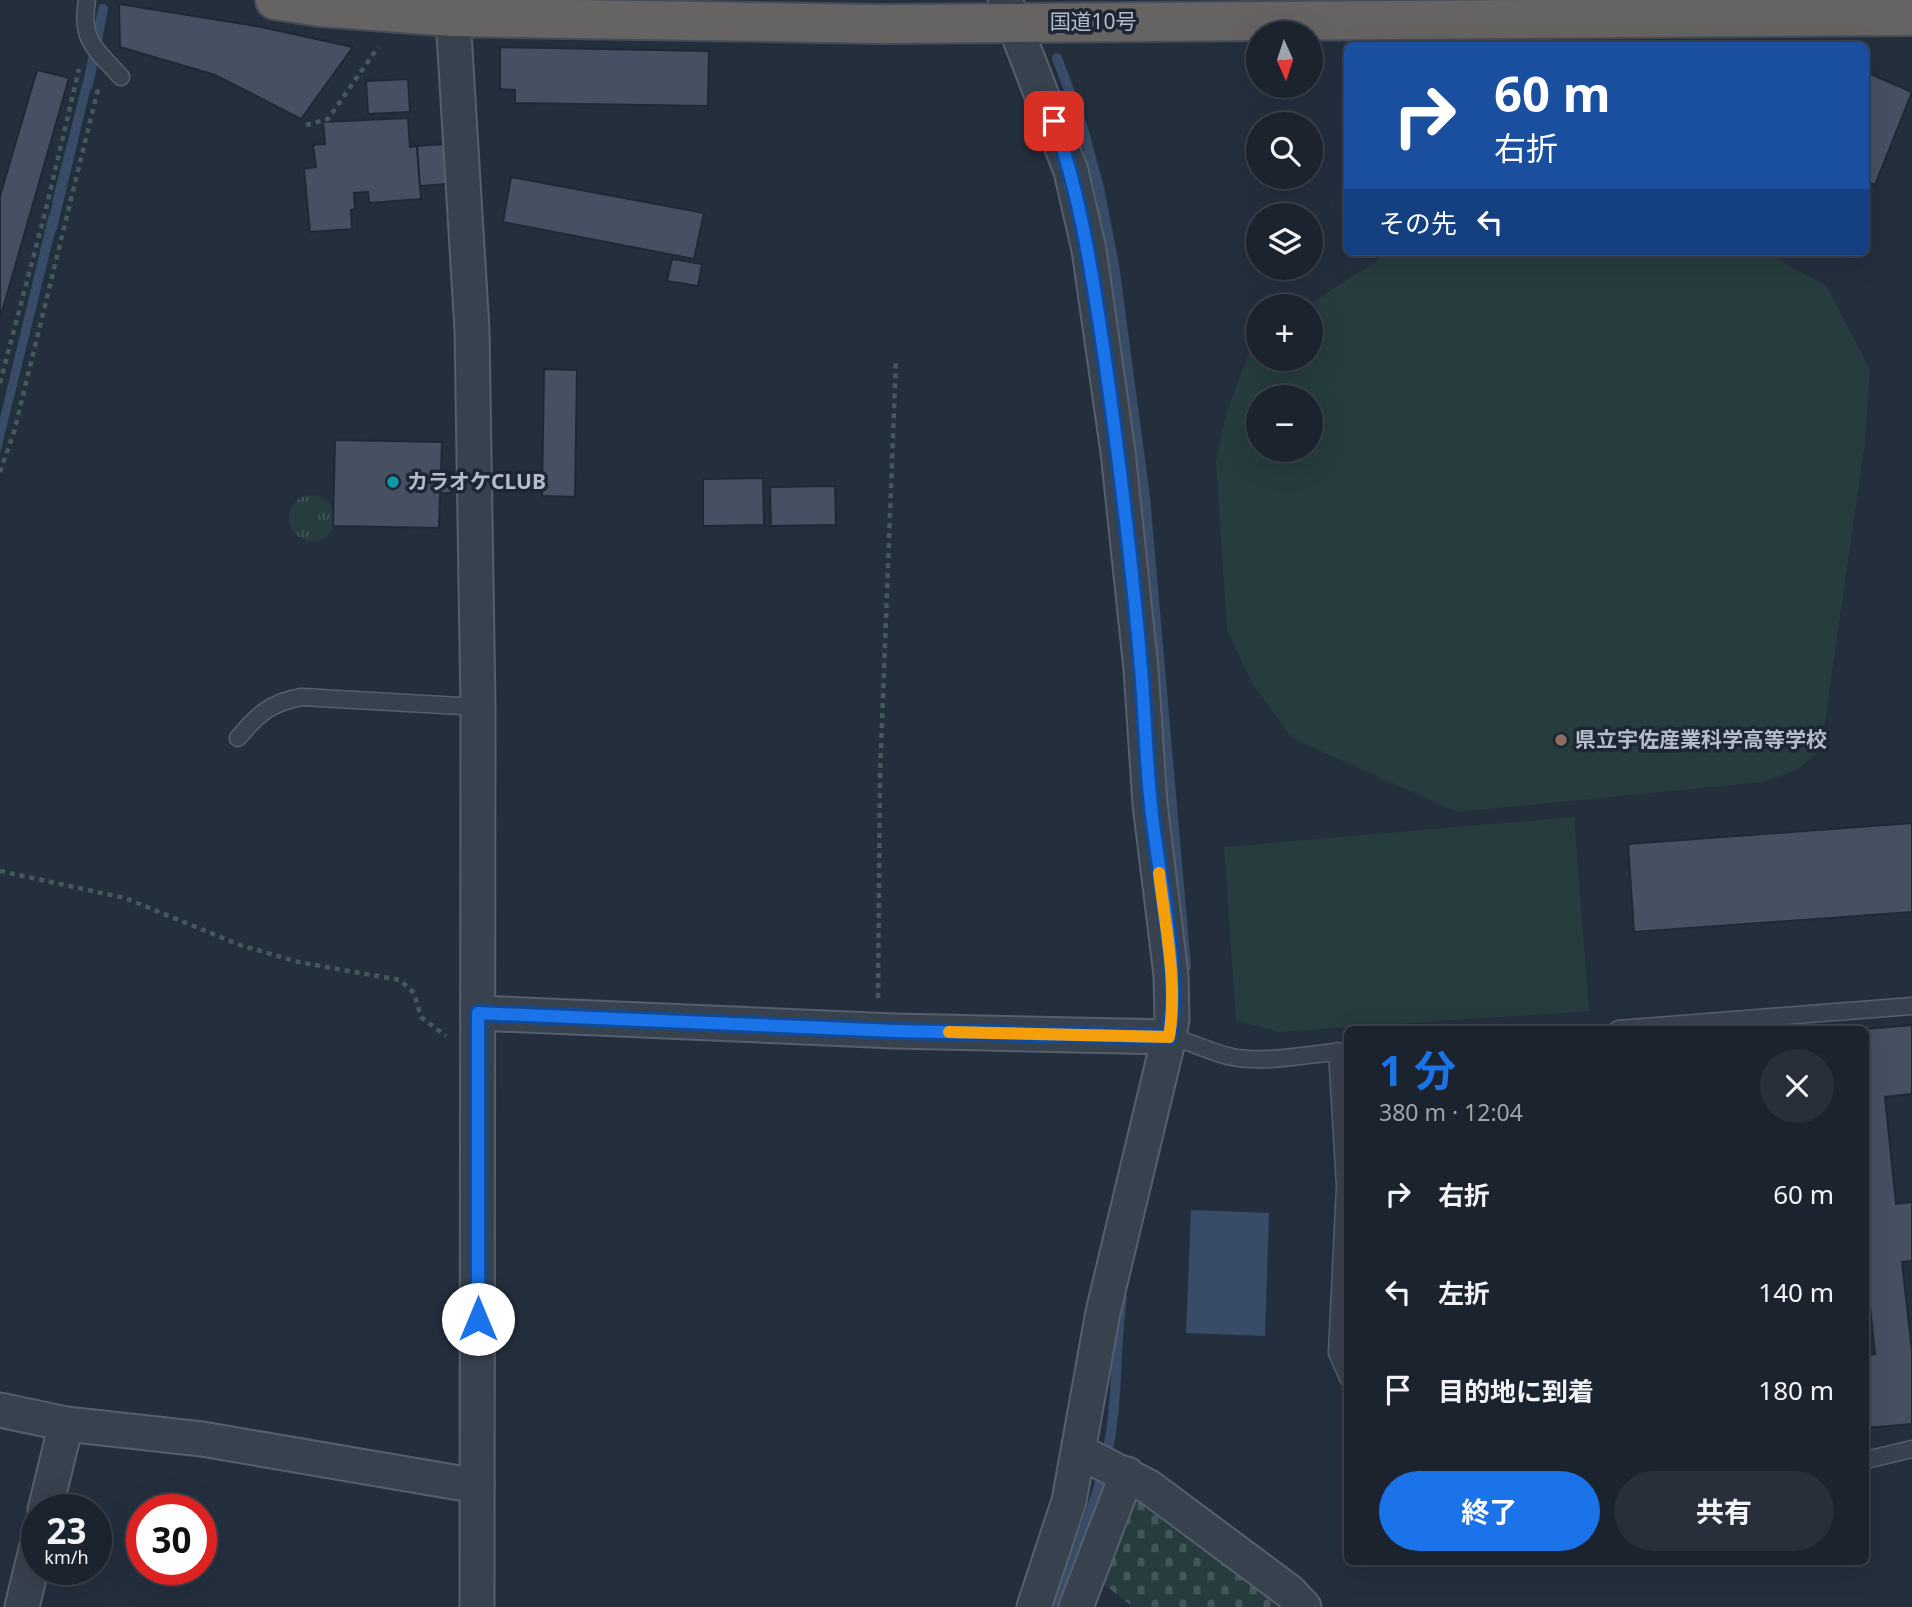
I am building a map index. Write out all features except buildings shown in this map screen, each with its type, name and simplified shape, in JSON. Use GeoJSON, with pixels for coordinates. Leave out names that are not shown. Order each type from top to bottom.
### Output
{"type":"FeatureCollection","features":[{"type":"Feature","properties":{"kind":"highway","name":"国道10号"},"geometry":{"type":"LineString","coordinates":[[275,0],[320,8],[453,18],[881,24],[1010,11],[1536,10],[1912,16]]}},
{"type":"Feature","properties":{"kind":"street"},"geometry":{"type":"LineString","coordinates":[[1010,11],[1071,171],[1089,250],[1118,452],[1141,669],[1150,804],[1171,975],[1172,1019],[1106,1298],[1080,1452],[1059,1537],[1034,1607]]}},
{"type":"Feature","properties":{"kind":"street"},"geometry":{"type":"LineString","coordinates":[[453,18],[472,330],[478,707],[477,1607]]}},
{"type":"Feature","properties":{"kind":"street"},"geometry":{"type":"LineString","coordinates":[[478,1027],[878,1030],[1169,1037]]}},
{"type":"Feature","properties":{"kind":"street"},"geometry":{"type":"LineString","coordinates":[[0,1410],[66,1424],[202,1439],[477,1486]]}},
{"type":"Feature","properties":{"kind":"street"},"geometry":{"type":"LineString","coordinates":[[49,1494],[66,1424]]}},
{"type":"Feature","properties":{"kind":"street"},"geometry":{"type":"LineString","coordinates":[[1080,1452],[1127,1475],[1290,1592],[1304,1607]]}},
{"type":"Feature","properties":{"kind":"street"},"geometry":{"type":"LineString","coordinates":[[1076,1607],[1127,1475]]}},
{"type":"Feature","properties":{"kind":"street"},"geometry":{"type":"LineString","coordinates":[[22,1607],[27,1585]]}},
{"type":"Feature","properties":{"kind":"lane"},"geometry":{"type":"LineString","coordinates":[[87,0],[87,34],[94,51],[121,77]]}},
{"type":"Feature","properties":{"kind":"lane"},"geometry":{"type":"LineString","coordinates":[[238,738],[270,706],[282,700],[302,697],[478,707]]}},
{"type":"Feature","properties":{"kind":"lane"},"geometry":{"type":"LineString","coordinates":[[1656,1026],[1912,1006]]}},
{"type":"Feature","properties":{"kind":"lane"},"geometry":{"type":"LineString","coordinates":[[1169,1037],[1194,1041],[1212,1052],[1234,1057],[1342,1051],[1344,1141]]}},
{"type":"Feature","properties":{"kind":"lane"},"geometry":{"type":"LineString","coordinates":[[1344,1210],[1338,1353],[1344,1368]]}},
{"type":"Feature","properties":{"kind":"lane"},"geometry":{"type":"LineString","coordinates":[[1869,1459],[1912,1449]]}},
{"type":"Feature","properties":{"kind":"path"},"geometry":{"type":"LineString","coordinates":[[0,383],[46,209],[87,34]]}},
{"type":"Feature","properties":{"kind":"path"},"geometry":{"type":"LineString","coordinates":[[306,125],[328,119],[381,43]]}},
{"type":"Feature","properties":{"kind":"path"},"geometry":{"type":"LineString","coordinates":[[0,472],[19,412],[104,61]]}},
{"type":"Feature","properties":{"kind":"path"},"geometry":{"type":"LineString","coordinates":[[878,1030],[880,774],[896,359]]}},
{"type":"Feature","properties":{"kind":"path"},"geometry":{"type":"LineString","coordinates":[[0,871],[125,898],[240,945],[298,962],[400,980],[414,993],[421,1017],[431,1028],[446,1036],[478,1027]]}},
{"type":"Feature","properties":{"kind":"green space"},"geometry":{"type":"Polygon","coordinates":[[[1384,256],[1772,256],[1826,286],[1870,369],[1865,442],[1821,749],[1797,770],[1763,782],[1457,812],[1292,738],[1253,685],[1227,630],[1216,462],[1226,414],[1246,361],[1246,371],[1323,371],[1323,296],[1384,256]]]}},
{"type":"Feature","properties":{"kind":"green space"},"geometry":{"type":"Polygon","coordinates":[[[312,495],[328,502],[335,518],[328,534],[312,541],[296,534],[289,518],[296,502],[312,495]]]}},
{"type":"Feature","properties":{"kind":"green space"},"geometry":{"type":"Polygon","coordinates":[[[1574,817],[1589,1011],[1279,1032],[1236,1020],[1224,847],[1574,817]]]}},
{"type":"Feature","properties":{"kind":"green space"},"geometry":{"type":"Polygon","coordinates":[[[1151,1496],[1285,1607],[1133,1607],[1101,1582],[1135,1502],[1151,1496]]]}},
{"type":"Feature","properties":{"kind":"water"},"geometry":{"type":"Polygon","coordinates":[[[86,70],[94,74],[63,203],[52,202],[86,70]]]}},
{"type":"Feature","properties":{"kind":"water"},"geometry":{"type":"Polygon","coordinates":[[[49,214],[59,216],[0,453],[0,418],[49,214]]]}},
{"type":"Feature","properties":{"kind":"water"},"geometry":{"type":"Polygon","coordinates":[[[1191,1210],[1269,1213],[1265,1336],[1186,1333],[1191,1210]]]}},
{"type":"Feature","properties":{"kind":"waterway"},"geometry":{"type":"LineString","coordinates":[[88,85],[103,9]]}},
{"type":"Feature","properties":{"kind":"waterway"},"geometry":{"type":"LineString","coordinates":[[1057,58],[1083,128],[1099,188],[1114,265],[1145,497],[1186,967]]}},
{"type":"Feature","properties":{"kind":"waterway"},"geometry":{"type":"LineString","coordinates":[[52,228],[61,189]]}},
{"type":"Feature","properties":{"kind":"waterway"},"geometry":{"type":"LineString","coordinates":[[1055,1607],[1087,1524],[1106,1460],[1113,1421],[1122,1298]]}},
{"type":"Feature","properties":{"kind":"slow traffic"},"geometry":{"type":"LineString","coordinates":[[949,1032],[1169,1037],[1172,1019],[1171,975],[1159,873]]}},
{"type":"Feature","properties":{"kind":"place","name":"カラオケCLUB"},"geometry":{"type":"Point","coordinates":[393,482]}},
{"type":"Feature","properties":{"kind":"place","name":"県立宇佐産業科学高等学校"},"geometry":{"type":"Point","coordinates":[1561,740]}},
{"type":"Feature","properties":{"kind":"route"},"geometry":{"type":"LineString","coordinates":[[478,1319],[478,1013],[895,1031],[1169,1037],[1172,1019],[1171,975],[1150,804],[1141,669],[1118,452],[1080,203],[1054,121]]}}]}
